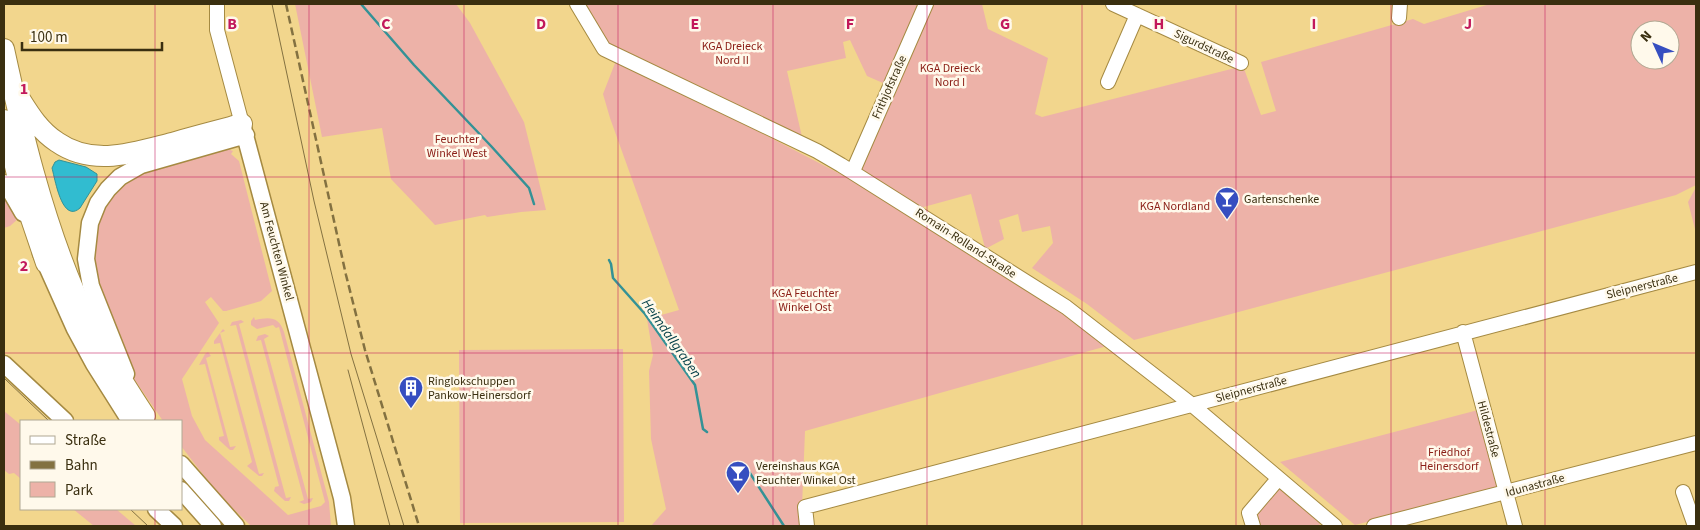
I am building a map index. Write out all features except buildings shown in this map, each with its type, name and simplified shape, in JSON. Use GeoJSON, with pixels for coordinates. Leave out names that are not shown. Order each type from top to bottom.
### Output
{"type":"FeatureCollection","features":[{"type":"Feature","properties":{"kind":"highway"},"geometry":{"type":"LineString","coordinates":[[4,49],[34,177],[75,293],[106,356],[142,419]]}},
{"type":"Feature","properties":{"kind":"highway"},"geometry":{"type":"LineString","coordinates":[[12,87],[36,123],[47,135],[67,148],[87,155],[114,156],[128,154],[244,130]]}},
{"type":"Feature","properties":{"kind":"highway"},"geometry":{"type":"LineString","coordinates":[[4,120],[19,183],[46,263]]}},
{"type":"Feature","properties":{"kind":"main road"},"geometry":{"type":"LineString","coordinates":[[142,419],[91,286],[86,259],[90,223],[98,203],[108,189],[120,177],[132,169],[150,161],[244,130]]}},
{"type":"Feature","properties":{"kind":"main road","name":"Am Feuchten Winkel"},"geometry":{"type":"LineString","coordinates":[[244,130],[342,498],[346,526]]}},
{"type":"Feature","properties":{"kind":"main road"},"geometry":{"type":"LineString","coordinates":[[4,183],[22,211],[75,329],[94,364],[142,419]]}},
{"type":"Feature","properties":{"kind":"main road"},"geometry":{"type":"LineString","coordinates":[[4,364],[64,420]]}},
{"type":"Feature","properties":{"kind":"main road"},"geometry":{"type":"LineString","coordinates":[[182,465],[236,526]]}},
{"type":"Feature","properties":{"kind":"main road"},"geometry":{"type":"LineString","coordinates":[[182,491],[213,526]]}},
{"type":"Feature","properties":{"kind":"main road","name":"Am Feuchten Winkel"},"geometry":{"type":"LineString","coordinates":[[342,498],[354,512],[357,526]]}},
{"type":"Feature","properties":{"kind":"main road"},"geometry":{"type":"LineString","coordinates":[[157,510],[174,526]]}},
{"type":"Feature","properties":{"kind":"street","name":"Am Feuchten Winkel"},"geometry":{"type":"LineString","coordinates":[[217,4],[217,30],[244,130]]}},
{"type":"Feature","properties":{"kind":"street","name":"Romain-Rolland-Straße"},"geometry":{"type":"LineString","coordinates":[[578,4],[604,48],[621,58],[817,151],[853,171],[1066,307],[1191,404],[1334,526]]}},
{"type":"Feature","properties":{"kind":"street","name":"Frithjofstraße"},"geometry":{"type":"LineString","coordinates":[[853,171],[926,4]]}},
{"type":"Feature","properties":{"kind":"street","name":"Sigurdstraße"},"geometry":{"type":"LineString","coordinates":[[1113,4],[1241,64]]}},
{"type":"Feature","properties":{"kind":"street"},"geometry":{"type":"LineString","coordinates":[[1399,18],[1400,4]]}},
{"type":"Feature","properties":{"kind":"street"},"geometry":{"type":"LineString","coordinates":[[1108,82],[1137,15]]}},
{"type":"Feature","properties":{"kind":"street","name":"Sleipnerstraße"},"geometry":{"type":"LineString","coordinates":[[807,526],[805,507],[1696,272]]}},
{"type":"Feature","properties":{"kind":"street","name":"Hildestraße"},"geometry":{"type":"LineString","coordinates":[[1464,332],[1515,526]]}},
{"type":"Feature","properties":{"kind":"street","name":"Idunastraße"},"geometry":{"type":"LineString","coordinates":[[1374,526],[1696,443]]}},
{"type":"Feature","properties":{"kind":"street"},"geometry":{"type":"LineString","coordinates":[[1252,526],[1249,513],[1278,479]]}},
{"type":"Feature","properties":{"kind":"street"},"geometry":{"type":"LineString","coordinates":[[1684,492],[1695,526]]}},
{"type":"Feature","properties":{"kind":"green space","name":"Feuchter Winkel West"},"geometry":{"type":"Polygon","coordinates":[[[295,4],[456,4],[470,23],[524,122],[546,210],[487,217],[485,215],[435,225],[391,179],[382,128],[322,137],[295,4]]]}},
{"type":"Feature","properties":{"kind":"green space","name":"KGA Nordland"},"geometry":{"type":"Polygon","coordinates":[[[583,4],[982,4],[988,29],[1048,58],[1035,114],[1042,117],[1243,66],[1261,115],[1276,111],[1261,62],[1413,19],[1424,24],[1490,4],[1696,4],[1696,185],[1676,195],[1134,340],[1087,304],[1032,268],[1053,243],[1050,226],[1022,232],[1018,214],[999,220],[1004,239],[985,248],[971,194],[920,208],[861,173],[860,165],[892,87],[867,76],[850,40],[843,42],[846,58],[787,71],[802,137],[609,45],[583,4]]]}},
{"type":"Feature","properties":{"kind":"green space","name":"KGA Feuchter Winkel Ost"},"geometry":{"type":"Polygon","coordinates":[[[617,58],[848,178],[1057,308],[1107,346],[805,431],[802,507],[804,526],[651,526],[666,509],[651,439],[649,371],[653,355],[647,319],[679,310],[603,94],[617,58]]]}},
{"type":"Feature","properties":{"kind":"green space"},"geometry":{"type":"Polygon","coordinates":[[[227,149],[233,151],[231,154],[239,161],[272,291],[261,301],[226,311],[223,311],[211,297],[205,302],[219,323],[182,379],[192,416],[205,440],[288,515],[321,506],[325,502],[279,327],[276,328],[273,325],[257,329],[251,325],[254,317],[255,320],[269,318],[276,320],[284,332],[329,502],[331,526],[251,526],[218,494],[182,447],[182,420],[162,420],[134,379],[107,313],[93,265],[94,232],[107,199],[134,174],[227,149]]]}},
{"type":"Feature","properties":{"kind":"green space"},"geometry":{"type":"Polygon","coordinates":[[[1696,190],[1696,233],[1688,202],[1696,190]]]}},
{"type":"Feature","properties":{"kind":"green space"},"geometry":{"type":"Polygon","coordinates":[[[4,196],[18,219],[10,226],[4,228],[4,196]]]}},
{"type":"Feature","properties":{"kind":"green space"},"geometry":{"type":"Polygon","coordinates":[[[241,320],[244,322],[239,324],[286,498],[291,497],[289,501],[285,501],[274,491],[275,487],[279,486],[236,325],[230,326],[232,322],[241,320]]]}},
{"type":"Feature","properties":{"kind":"green space"},"geometry":{"type":"Polygon","coordinates":[[[220,333],[259,474],[264,473],[262,476],[259,476],[247,466],[252,462],[220,343],[214,344],[220,333]]]}},
{"type":"Feature","properties":{"kind":"green space"},"geometry":{"type":"Polygon","coordinates":[[[265,334],[269,336],[264,339],[308,499],[313,498],[311,502],[304,504],[299,502],[304,500],[261,340],[256,341],[258,336],[265,334]]]}},
{"type":"Feature","properties":{"kind":"green space"},"geometry":{"type":"Polygon","coordinates":[[[623,349],[624,522],[460,523],[459,350],[623,349]]]}},
{"type":"Feature","properties":{"kind":"green space"},"geometry":{"type":"Polygon","coordinates":[[[208,352],[211,356],[206,358],[230,447],[236,446],[233,450],[230,450],[219,440],[219,437],[224,436],[205,364],[199,365],[208,352]]]}},
{"type":"Feature","properties":{"kind":"green space","name":"Friedhof Heinersdorf"},"geometry":{"type":"Polygon","coordinates":[[[1478,410],[1499,488],[1355,525],[1280,462],[1478,410]]]}},
{"type":"Feature","properties":{"kind":"green space"},"geometry":{"type":"Polygon","coordinates":[[[4,411],[20,424],[20,478],[14,473],[9,474],[4,470],[4,411]]]}},
{"type":"Feature","properties":{"kind":"green space"},"geometry":{"type":"Polygon","coordinates":[[[1278,489],[1285,492],[1321,523],[1318,526],[1257,526],[1255,514],[1278,489]]]}},
{"type":"Feature","properties":{"kind":"green space"},"geometry":{"type":"Polygon","coordinates":[[[74,510],[117,510],[136,526],[94,526],[74,510]]]}},
{"type":"Feature","properties":{"kind":"water"},"geometry":{"type":"Polygon","coordinates":[[[59,160],[86,167],[97,174],[97,181],[80,208],[74,211],[68,210],[57,190],[52,168],[55,162],[59,160]]]}},
{"type":"Feature","properties":{"kind":"waterway"},"geometry":{"type":"LineString","coordinates":[[361,4],[414,65],[529,188],[534,204]]}},
{"type":"Feature","properties":{"kind":"waterway","name":"Heimdallgraben"},"geometry":{"type":"LineString","coordinates":[[609,260],[613,278],[645,314],[695,385],[703,429],[707,432]]}},
{"type":"Feature","properties":{"kind":"waterway","name":"Heimdallgraben"},"geometry":{"type":"LineString","coordinates":[[746,467],[784,526]]}},
{"type":"Feature","properties":{"kind":"tram line"},"geometry":{"type":"LineString","coordinates":[[272,4],[314,201],[351,354],[404,526]]}},
{"type":"Feature","properties":{"kind":"tram line"},"geometry":{"type":"LineString","coordinates":[[348,370],[390,526]]}},
{"type":"Feature","properties":{"kind":"tram line"},"geometry":{"type":"LineString","coordinates":[[4,378],[48,420]]}},
{"type":"Feature","properties":{"kind":"tram line"},"geometry":{"type":"LineString","coordinates":[[131,510],[148,526]]}},
{"type":"Feature","properties":{"kind":"railway"},"geometry":{"type":"LineString","coordinates":[[286,4],[346,275],[365,350],[419,526]]}},
{"type":"Feature","properties":{"kind":"place","name":"Gartenschenke"},"geometry":{"type":"Point","coordinates":[1227,220]}},
{"type":"Feature","properties":{"kind":"place","name":"Ringlokschuppen Pankow-Heinersdorf"},"geometry":{"type":"Point","coordinates":[411,409]}},
{"type":"Feature","properties":{"kind":"place","name":"Vereinshaus KGA Feuchter Winkel Ost"},"geometry":{"type":"Point","coordinates":[738,494]}},
{"type":"Feature","properties":{"kind":"park label","name":"KGA Dreieck Nord II"},"geometry":{"type":"Point","coordinates":[732,53]}},
{"type":"Feature","properties":{"kind":"park label","name":"KGA Dreieck Nord I"},"geometry":{"type":"Point","coordinates":[950,75]}}]}
